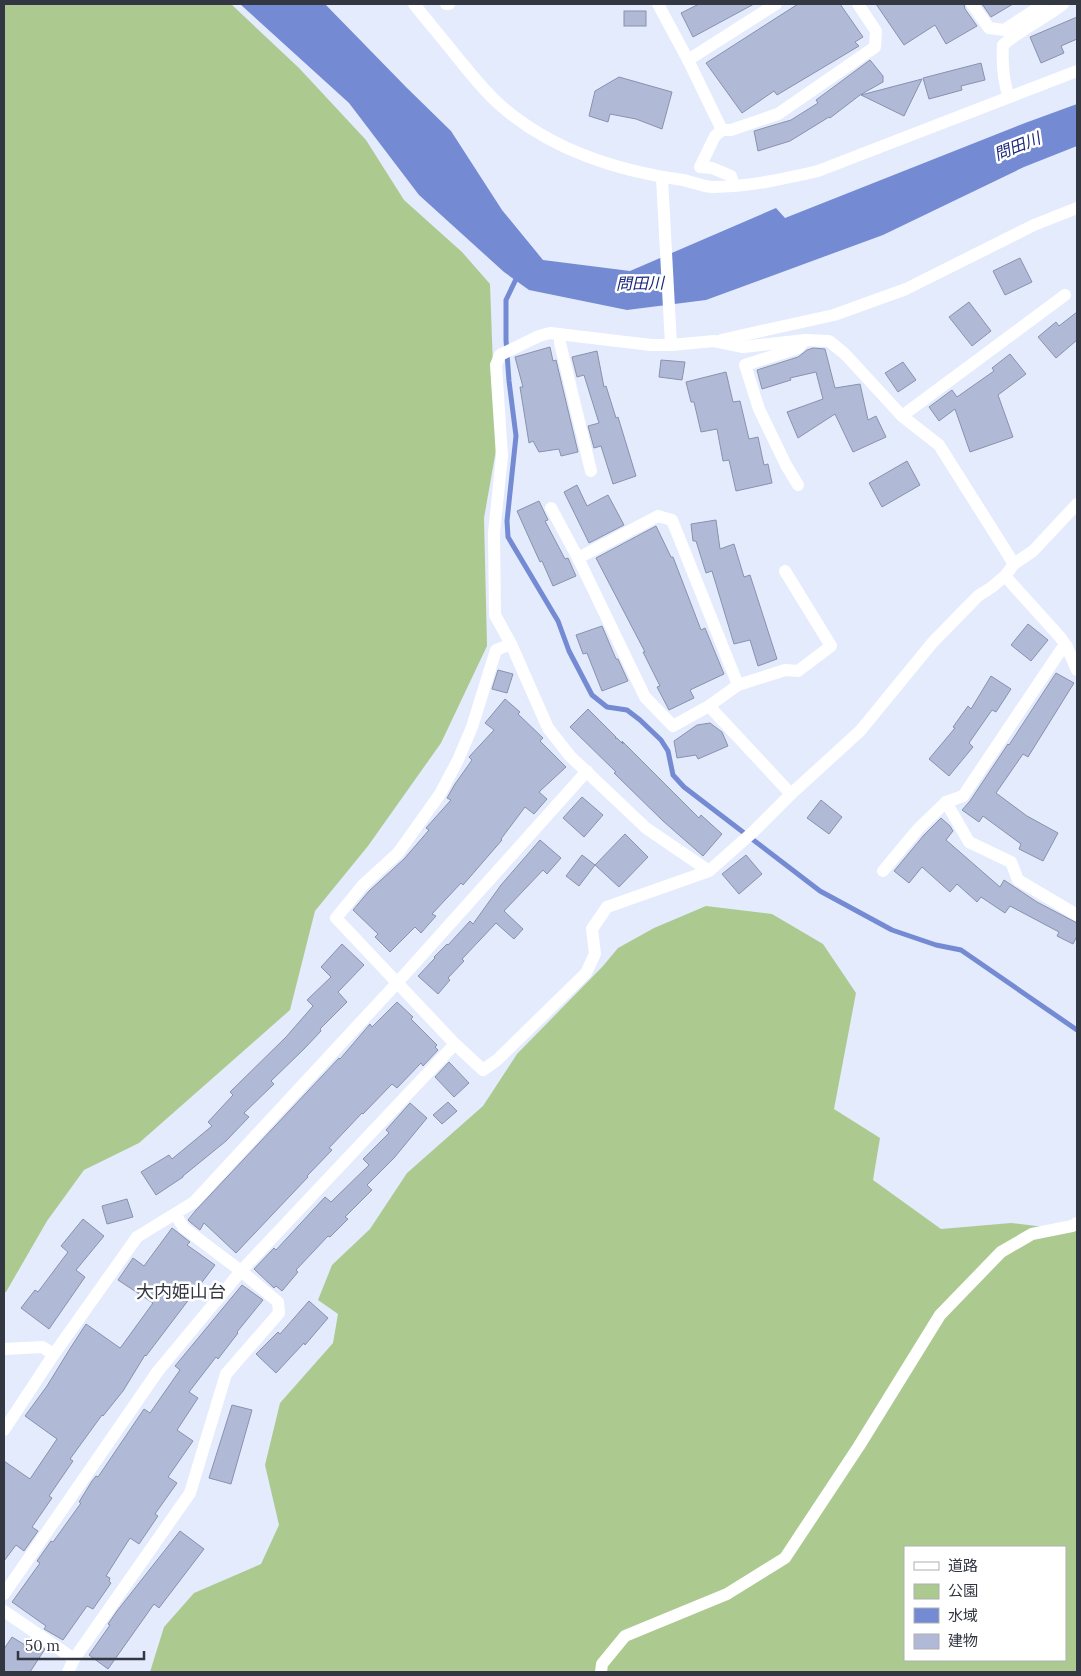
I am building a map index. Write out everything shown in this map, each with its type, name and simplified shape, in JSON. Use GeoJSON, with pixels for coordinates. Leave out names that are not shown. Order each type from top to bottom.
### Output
{"type":"FeatureCollection","features":[{"type":"Feature","properties":{"kind":"street"},"geometry":{"type":"LineString","coordinates":[[414,4],[483,89],[501,106],[529,126],[566,148],[662,184],[686,181],[710,188],[775,180],[818,171],[1077,71]]}},
{"type":"Feature","properties":{"kind":"street"},"geometry":{"type":"LineString","coordinates":[[658,4],[722,130]]}},
{"type":"Feature","properties":{"kind":"street"},"geometry":{"type":"LineString","coordinates":[[688,60],[776,4]]}},
{"type":"Feature","properties":{"kind":"street"},"geometry":{"type":"LineString","coordinates":[[734,186],[731,176],[712,168],[700,167],[715,136],[722,130],[731,130],[778,114],[875,47],[876,31],[858,4]]}},
{"type":"Feature","properties":{"kind":"street"},"geometry":{"type":"LineString","coordinates":[[972,4],[989,28],[1004,30],[1044,4]]}},
{"type":"Feature","properties":{"kind":"street"},"geometry":{"type":"LineString","coordinates":[[1009,97],[1006,89],[1002,57],[1003,45],[1063,4]]}},
{"type":"Feature","properties":{"kind":"street"},"geometry":{"type":"LineString","coordinates":[[662,184],[671,340]]}},
{"type":"Feature","properties":{"kind":"street"},"geometry":{"type":"LineString","coordinates":[[714,341],[834,315],[906,289],[1034,225],[1077,208]]}},
{"type":"Feature","properties":{"kind":"street"},"geometry":{"type":"LineString","coordinates":[[902,416],[1065,296]]}},
{"type":"Feature","properties":{"kind":"street"},"geometry":{"type":"LineString","coordinates":[[709,871],[646,828],[570,756],[548,728],[511,644],[495,615],[494,533],[502,456],[496,365],[500,355],[539,336],[550,333],[650,345],[671,340],[714,341],[743,347],[804,340],[829,341],[845,354],[902,416],[939,445],[1014,564]]}},
{"type":"Feature","properties":{"kind":"street"},"geometry":{"type":"LineString","coordinates":[[560,334],[560,343],[591,472]]}},
{"type":"Feature","properties":{"kind":"street"},"geometry":{"type":"LineString","coordinates":[[798,486],[760,409],[746,365],[798,348],[804,340]]}},
{"type":"Feature","properties":{"kind":"street"},"geometry":{"type":"LineString","coordinates":[[511,644],[496,650],[472,727],[458,760],[440,794],[398,853],[364,885],[336,918],[482,1070],[497,1060],[586,973],[595,954],[592,929],[607,907],[709,871],[753,832],[860,730],[932,642],[978,596],[992,587],[1014,564],[1033,551],[1077,504]]}},
{"type":"Feature","properties":{"kind":"street"},"geometry":{"type":"LineString","coordinates":[[551,508],[578,558],[645,697],[673,726],[709,706],[738,685],[785,670],[798,671],[831,646],[785,571]]}},
{"type":"Feature","properties":{"kind":"street"},"geometry":{"type":"LineString","coordinates":[[578,558],[658,516],[672,520],[738,685]]}},
{"type":"Feature","properties":{"kind":"street"},"geometry":{"type":"LineString","coordinates":[[1004,576],[1067,647],[1077,670]]}},
{"type":"Feature","properties":{"kind":"street"},"geometry":{"type":"LineString","coordinates":[[883,870],[918,830],[946,802],[963,796],[1061,650],[1067,647]]}},
{"type":"Feature","properties":{"kind":"street"},"geometry":{"type":"LineString","coordinates":[[709,706],[792,794]]}},
{"type":"Feature","properties":{"kind":"street"},"geometry":{"type":"LineString","coordinates":[[4,1430],[54,1354],[136,1237],[194,1202],[397,983],[587,771]]}},
{"type":"Feature","properties":{"kind":"street"},"geometry":{"type":"LineString","coordinates":[[946,802],[969,842],[1011,862],[1018,880],[1077,915]]}},
{"type":"Feature","properties":{"kind":"street"},"geometry":{"type":"LineString","coordinates":[[4,1594],[158,1371],[241,1271],[455,1044]]}},
{"type":"Feature","properties":{"kind":"street"},"geometry":{"type":"LineString","coordinates":[[68,1672],[74,1659],[190,1493],[226,1374],[279,1313],[278,1302],[184,1228],[175,1214]]}},
{"type":"Feature","properties":{"kind":"street"},"geometry":{"type":"LineString","coordinates":[[601,1672],[602,1664],[625,1636],[727,1594],[785,1558],[859,1446],[940,1315],[1001,1252],[1032,1234],[1072,1226],[1077,1223]]}},
{"type":"Feature","properties":{"kind":"street"},"geometry":{"type":"LineString","coordinates":[[4,1349],[42,1347],[54,1354]]}},
{"type":"Feature","properties":{"kind":"street"},"geometry":{"type":"LineString","coordinates":[[4,1610],[74,1659]]}},
{"type":"Feature","properties":{"kind":"green space"},"geometry":{"type":"Polygon","coordinates":[[[4,4],[231,4],[299,68],[366,140],[404,200],[462,252],[490,284],[496,450],[484,518],[487,646],[441,743],[368,846],[315,911],[290,1010],[139,1143],[84,1170],[47,1221],[6,1292],[4,1292],[4,4]]]}},
{"type":"Feature","properties":{"kind":"green space"},"geometry":{"type":"Polygon","coordinates":[[[706,906],[772,914],[823,944],[856,993],[834,1109],[880,1138],[873,1180],[941,1229],[1011,1223],[1077,1231],[1077,1672],[150,1672],[164,1627],[194,1593],[261,1564],[279,1525],[265,1465],[280,1403],[333,1343],[338,1314],[318,1300],[332,1265],[370,1229],[407,1173],[483,1106],[517,1054],[603,966],[618,948],[654,928],[706,906]]]}},
{"type":"Feature","properties":{"kind":"water","name":"問田川"},"geometry":{"type":"Polygon","coordinates":[[[240,4],[325,4],[451,131],[502,210],[543,260],[630,271],[776,208],[785,218],[1077,104],[1077,146],[1024,167],[883,235],[706,300],[627,310],[529,290],[504,272],[419,195],[349,103],[240,4]]]}},
{"type":"Feature","properties":{"kind":"building"},"geometry":{"type":"Polygon","coordinates":[[[699,4],[754,4],[693,37],[681,13],[699,4]]]}},
{"type":"Feature","properties":{"kind":"building"},"geometry":{"type":"Polygon","coordinates":[[[798,4],[840,4],[863,37],[855,42],[859,46],[777,95],[774,91],[742,113],[706,63],[798,4]]]}},
{"type":"Feature","properties":{"kind":"building"},"geometry":{"type":"Polygon","coordinates":[[[876,4],[964,4],[965,9],[977,26],[946,44],[935,25],[904,45],[876,4]]]}},
{"type":"Feature","properties":{"kind":"building"},"geometry":{"type":"Polygon","coordinates":[[[982,4],[1013,4],[991,17],[982,4]]]}},
{"type":"Feature","properties":{"kind":"building"},"geometry":{"type":"Polygon","coordinates":[[[624,11],[646,11],[646,26],[624,26],[624,11]]]}},
{"type":"Feature","properties":{"kind":"building"},"geometry":{"type":"Polygon","coordinates":[[[1077,17],[1077,39],[1061,46],[1064,53],[1041,63],[1030,37],[1077,17]]]}},
{"type":"Feature","properties":{"kind":"building"},"geometry":{"type":"Polygon","coordinates":[[[870,60],[883,76],[883,82],[860,95],[830,118],[790,141],[758,151],[754,131],[791,120],[818,103],[816,100],[870,60]]]}},
{"type":"Feature","properties":{"kind":"building"},"geometry":{"type":"Polygon","coordinates":[[[981,63],[985,80],[961,86],[962,90],[929,99],[923,78],[981,63]]]}},
{"type":"Feature","properties":{"kind":"building"},"geometry":{"type":"Polygon","coordinates":[[[619,77],[672,92],[662,129],[636,119],[610,114],[608,122],[589,116],[595,91],[619,77]]]}},
{"type":"Feature","properties":{"kind":"building"},"geometry":{"type":"Polygon","coordinates":[[[922,79],[904,116],[861,95],[922,79]]]}},
{"type":"Feature","properties":{"kind":"building"},"geometry":{"type":"Polygon","coordinates":[[[1020,258],[1032,282],[1005,295],[993,271],[1020,258]]]}},
{"type":"Feature","properties":{"kind":"building"},"geometry":{"type":"Polygon","coordinates":[[[969,302],[991,331],[972,346],[949,317],[969,302]]]}},
{"type":"Feature","properties":{"kind":"building"},"geometry":{"type":"Polygon","coordinates":[[[1077,312],[1077,340],[1056,358],[1038,337],[1056,322],[1059,326],[1077,312]]]}},
{"type":"Feature","properties":{"kind":"building"},"geometry":{"type":"Polygon","coordinates":[[[550,347],[553,361],[556,360],[578,452],[561,456],[559,449],[539,452],[533,441],[529,443],[520,387],[523,387],[515,357],[550,347]]]}},
{"type":"Feature","properties":{"kind":"building"},"geometry":{"type":"Polygon","coordinates":[[[813,348],[825,349],[835,388],[860,384],[868,420],[876,416],[886,437],[853,452],[835,414],[798,438],[787,412],[823,399],[816,372],[790,378],[791,380],[762,389],[757,370],[798,357],[813,348]]]}},
{"type":"Feature","properties":{"kind":"building"},"geometry":{"type":"Polygon","coordinates":[[[597,351],[604,387],[606,386],[616,418],[618,417],[636,476],[613,484],[601,446],[594,448],[588,426],[599,423],[584,375],[577,377],[572,357],[597,351]]]}},
{"type":"Feature","properties":{"kind":"building"},"geometry":{"type":"Polygon","coordinates":[[[1010,354],[1026,374],[998,395],[1013,437],[970,452],[955,409],[939,421],[929,407],[952,390],[957,397],[994,371],[992,368],[1010,354]]]}},
{"type":"Feature","properties":{"kind":"building"},"geometry":{"type":"Polygon","coordinates":[[[661,360],[685,362],[682,380],[659,377],[661,360]]]}},
{"type":"Feature","properties":{"kind":"building"},"geometry":{"type":"Polygon","coordinates":[[[903,362],[916,380],[898,392],[885,373],[903,362]]]}},
{"type":"Feature","properties":{"kind":"building"},"geometry":{"type":"Polygon","coordinates":[[[726,372],[733,402],[740,401],[749,439],[758,437],[764,465],[768,464],[772,483],[736,491],[729,460],[723,461],[717,429],[701,432],[694,402],[691,402],[686,382],[726,372]]]}},
{"type":"Feature","properties":{"kind":"building"},"geometry":{"type":"Polygon","coordinates":[[[907,461],[920,485],[882,507],[869,483],[907,461]]]}},
{"type":"Feature","properties":{"kind":"building"},"geometry":{"type":"Polygon","coordinates":[[[577,485],[587,506],[608,495],[624,525],[589,543],[564,492],[577,485]]]}},
{"type":"Feature","properties":{"kind":"building"},"geometry":{"type":"Polygon","coordinates":[[[539,501],[548,520],[545,521],[565,559],[568,558],[576,576],[553,586],[517,511],[539,501]]]}},
{"type":"Feature","properties":{"kind":"building"},"geometry":{"type":"Polygon","coordinates":[[[716,520],[720,549],[734,544],[744,577],[750,575],[777,659],[758,666],[750,640],[734,644],[712,571],[706,573],[696,541],[693,541],[691,524],[716,520]]]}},
{"type":"Feature","properties":{"kind":"building"},"geometry":{"type":"Polygon","coordinates":[[[656,526],[671,557],[673,557],[701,630],[705,628],[724,674],[690,690],[694,698],[669,710],[657,687],[660,686],[643,652],[645,652],[596,558],[656,526]]]}},
{"type":"Feature","properties":{"kind":"building"},"geometry":{"type":"Polygon","coordinates":[[[1028,624],[1048,640],[1031,661],[1011,645],[1028,624]]]}},
{"type":"Feature","properties":{"kind":"building"},"geometry":{"type":"Polygon","coordinates":[[[602,626],[628,681],[602,691],[587,653],[583,654],[576,635],[602,626]]]}},
{"type":"Feature","properties":{"kind":"building"},"geometry":{"type":"Polygon","coordinates":[[[498,670],[513,674],[507,693],[492,689],[498,670]]]}},
{"type":"Feature","properties":{"kind":"building"},"geometry":{"type":"Polygon","coordinates":[[[1056,673],[1074,683],[1028,757],[1023,754],[996,793],[1027,816],[1058,833],[1043,861],[1019,849],[1021,844],[983,816],[979,822],[962,810],[1009,745],[1056,673]]]}},
{"type":"Feature","properties":{"kind":"building"},"geometry":{"type":"Polygon","coordinates":[[[991,676],[1011,689],[996,712],[992,710],[969,743],[973,747],[949,776],[929,759],[955,728],[953,727],[968,706],[971,709],[991,676]]]}},
{"type":"Feature","properties":{"kind":"building"},"geometry":{"type":"Polygon","coordinates":[[[505,699],[520,712],[518,714],[543,738],[540,741],[566,767],[539,792],[547,799],[534,814],[525,807],[502,840],[463,885],[461,883],[432,914],[436,916],[421,933],[415,927],[390,952],[375,937],[378,934],[353,910],[369,891],[404,859],[429,830],[426,828],[451,800],[447,798],[472,760],[469,757],[494,730],[485,723],[505,699]]]}},
{"type":"Feature","properties":{"kind":"building"},"geometry":{"type":"Polygon","coordinates":[[[588,709],[615,738],[623,744],[622,741],[699,818],[701,815],[722,834],[703,856],[663,821],[570,727],[588,709]]]}},
{"type":"Feature","properties":{"kind":"building"},"geometry":{"type":"Polygon","coordinates":[[[710,723],[722,732],[728,746],[698,759],[696,755],[677,758],[674,741],[697,725],[710,723]]]}},
{"type":"Feature","properties":{"kind":"building"},"geometry":{"type":"Polygon","coordinates":[[[582,797],[603,815],[584,837],[563,818],[582,797]]]}},
{"type":"Feature","properties":{"kind":"building"},"geometry":{"type":"Polygon","coordinates":[[[821,800],[842,817],[829,834],[807,818],[821,800]]]}},
{"type":"Feature","properties":{"kind":"building"},"geometry":{"type":"Polygon","coordinates":[[[941,818],[953,831],[946,840],[1000,887],[1004,880],[1037,902],[1077,923],[1077,936],[1073,944],[1057,936],[1059,932],[1010,906],[1005,913],[981,897],[977,902],[957,884],[950,892],[922,867],[909,883],[894,871],[941,818]]]}},
{"type":"Feature","properties":{"kind":"building"},"geometry":{"type":"Polygon","coordinates":[[[625,834],[648,857],[619,887],[595,865],[625,834]]]}},
{"type":"Feature","properties":{"kind":"building"},"geometry":{"type":"Polygon","coordinates":[[[540,840],[561,858],[547,874],[543,870],[504,911],[523,929],[514,939],[496,923],[462,959],[464,961],[448,978],[450,980],[438,994],[418,976],[470,921],[473,924],[501,885],[540,840]]]}},
{"type":"Feature","properties":{"kind":"building"},"geometry":{"type":"Polygon","coordinates":[[[582,855],[595,865],[579,886],[566,876],[582,855]]]}},
{"type":"Feature","properties":{"kind":"building"},"geometry":{"type":"Polygon","coordinates":[[[746,855],[762,874],[739,894],[722,874],[746,855]]]}},
{"type":"Feature","properties":{"kind":"building"},"geometry":{"type":"Polygon","coordinates":[[[342,944],[364,965],[338,992],[347,1002],[320,1029],[321,1031],[304,1049],[271,1081],[274,1084],[244,1113],[249,1117],[226,1141],[183,1177],[156,1195],[141,1172],[169,1155],[172,1159],[212,1126],[208,1122],[233,1095],[230,1092],[286,1037],[313,1006],[307,1000],[331,977],[321,967],[342,944]]]}},
{"type":"Feature","properties":{"kind":"building"},"geometry":{"type":"Polygon","coordinates":[[[397,1002],[437,1045],[435,1047],[438,1050],[423,1066],[421,1063],[397,1088],[392,1084],[362,1113],[329,1148],[332,1150],[308,1177],[236,1253],[204,1223],[200,1230],[190,1222],[188,1220],[196,1210],[340,1059],[370,1024],[372,1027],[397,1002]]]}},
{"type":"Feature","properties":{"kind":"building"},"geometry":{"type":"Polygon","coordinates":[[[449,1062],[469,1083],[454,1097],[435,1077],[449,1062]]]}},
{"type":"Feature","properties":{"kind":"building"},"geometry":{"type":"Polygon","coordinates":[[[448,1102],[457,1111],[442,1124],[433,1115],[448,1102]]]}},
{"type":"Feature","properties":{"kind":"building"},"geometry":{"type":"Polygon","coordinates":[[[410,1103],[427,1118],[394,1158],[367,1185],[372,1190],[345,1217],[348,1219],[330,1237],[328,1236],[296,1270],[298,1272],[282,1291],[276,1286],[274,1288],[254,1269],[274,1248],[276,1250],[325,1197],[331,1202],[369,1165],[363,1159],[389,1133],[386,1130],[410,1103]]]}},
{"type":"Feature","properties":{"kind":"building"},"geometry":{"type":"Polygon","coordinates":[[[127,1199],[133,1217],[107,1224],[102,1206],[127,1199]]]}},
{"type":"Feature","properties":{"kind":"building"},"geometry":{"type":"Polygon","coordinates":[[[83,1219],[104,1236],[76,1270],[85,1277],[49,1329],[21,1308],[35,1290],[38,1292],[68,1252],[61,1246],[83,1219]]]}},
{"type":"Feature","properties":{"kind":"building"},"geometry":{"type":"Polygon","coordinates":[[[172,1228],[190,1242],[187,1245],[215,1265],[145,1355],[123,1391],[102,1415],[70,1459],[73,1461],[49,1496],[52,1498],[32,1527],[38,1531],[24,1551],[16,1545],[4,1561],[4,1461],[30,1479],[57,1439],[25,1416],[47,1386],[86,1324],[121,1347],[153,1303],[118,1280],[133,1258],[144,1266],[172,1228]]]}},
{"type":"Feature","properties":{"kind":"building"},"geometry":{"type":"Polygon","coordinates":[[[242,1285],[263,1300],[218,1359],[216,1357],[189,1392],[198,1398],[177,1430],[193,1441],[168,1477],[177,1483],[155,1514],[158,1516],[139,1544],[130,1538],[106,1576],[110,1578],[109,1581],[111,1583],[93,1609],[87,1606],[63,1640],[44,1629],[46,1626],[12,1602],[40,1563],[37,1561],[81,1503],[79,1502],[92,1481],[96,1476],[98,1477],[144,1409],[150,1413],[180,1370],[175,1366],[242,1285]]]}},
{"type":"Feature","properties":{"kind":"building"},"geometry":{"type":"Polygon","coordinates":[[[309,1301],[328,1318],[305,1345],[304,1343],[276,1373],[256,1354],[278,1332],[280,1334],[309,1301]]]}},
{"type":"Feature","properties":{"kind":"building"},"geometry":{"type":"Polygon","coordinates":[[[232,1405],[252,1410],[231,1484],[209,1478],[232,1405]]]}},
{"type":"Feature","properties":{"kind":"building"},"geometry":{"type":"Polygon","coordinates":[[[180,1531],[204,1549],[159,1608],[154,1604],[108,1669],[89,1655],[110,1625],[108,1624],[117,1611],[180,1531]]]}},
{"type":"Feature","properties":{"kind":"building"},"geometry":{"type":"Polygon","coordinates":[[[12,1637],[30,1648],[35,1642],[45,1649],[30,1672],[4,1672],[4,1649],[12,1637]]]}},
{"type":"Feature","properties":{"kind":"waterway"},"geometry":{"type":"LineString","coordinates":[[518,275],[506,300],[509,381],[516,436],[507,521],[508,537],[558,621],[569,651],[592,695],[607,707],[627,710],[640,720],[661,740],[668,751],[673,775],[684,787],[820,891],[892,930],[936,945],[961,950],[1077,1030]]}},
{"type":"Feature","properties":{"kind":"district","name":"大内姫山台"},"geometry":{"type":"Point","coordinates":[181,1291]}}]}
